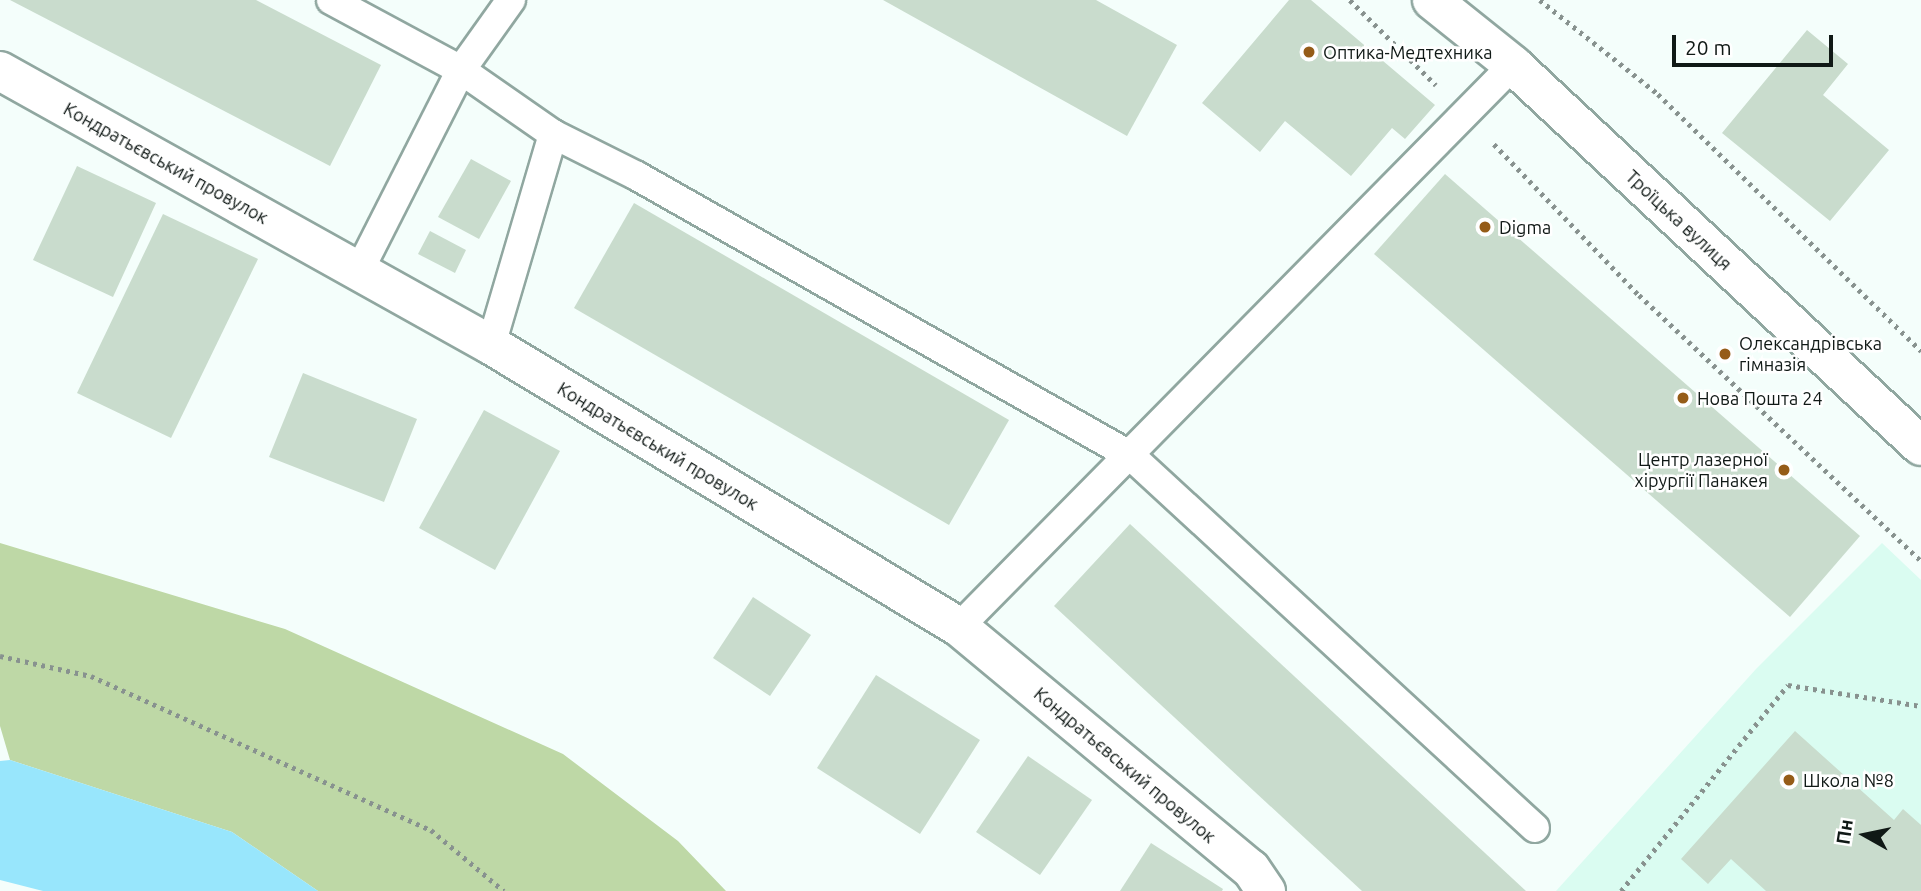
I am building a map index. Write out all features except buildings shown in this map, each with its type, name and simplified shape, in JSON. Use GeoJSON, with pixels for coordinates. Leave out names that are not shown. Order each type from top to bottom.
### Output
{"type":"FeatureCollection","features":[{"type":"Feature","properties":{"kind":"street","name":"Троїцька вулиця"},"geometry":{"type":"LineString","coordinates":[[1432,0],[1513,65],[1921,446]]}},
{"type":"Feature","properties":{"kind":"street","name":"Кондратьєвський провулок"},"geometry":{"type":"LineString","coordinates":[[0,71],[491,345],[959,627],[1251,869],[1266,891]]}},
{"type":"Feature","properties":{"kind":"lane"},"geometry":{"type":"LineString","coordinates":[[331,0],[461,70],[553,134],[637,176],[1131,456],[1535,828]]}},
{"type":"Feature","properties":{"kind":"lane"},"geometry":{"type":"LineString","coordinates":[[359,271],[461,70],[511,0]]}},
{"type":"Feature","properties":{"kind":"lane"},"geometry":{"type":"LineString","coordinates":[[959,627],[1131,456],[1513,65]]}},
{"type":"Feature","properties":{"kind":"lane"},"geometry":{"type":"LineString","coordinates":[[491,345],[553,134]]}},
{"type":"Feature","properties":{"kind":"path"},"geometry":{"type":"LineString","coordinates":[[1350,0],[1466,115],[1639,295],[1921,561]]}},
{"type":"Feature","properties":{"kind":"path"},"geometry":{"type":"LineString","coordinates":[[1539,0],[1658,94],[1921,351]]}},
{"type":"Feature","properties":{"kind":"path"},"geometry":{"type":"LineString","coordinates":[[0,656],[92,676],[431,830],[504,891]]}},
{"type":"Feature","properties":{"kind":"path"},"geometry":{"type":"LineString","coordinates":[[1621,891],[1788,685],[1921,706]]}},
{"type":"Feature","properties":{"kind":"shaded area","name":"Школа №8"},"geometry":{"type":"Polygon","coordinates":[[[1882,543],[1921,580],[1921,891],[1556,891],[1756,669],[1882,543]]]}},
{"type":"Feature","properties":{"kind":"green space"},"geometry":{"type":"Polygon","coordinates":[[[0,543],[285,629],[563,754],[678,841],[726,891],[318,891],[232,832],[10,760],[0,726],[0,543]]]}},
{"type":"Feature","properties":{"kind":"water"},"geometry":{"type":"Polygon","coordinates":[[[10,760],[232,832],[318,891],[43,891],[0,880],[0,761],[10,760]]]}},
{"type":"Feature","properties":{"kind":"place","name":"Оптика-Медтехника"},"geometry":{"type":"Point","coordinates":[1309,52]}},
{"type":"Feature","properties":{"kind":"place","name":"Digma"},"geometry":{"type":"Point","coordinates":[1485,227]}},
{"type":"Feature","properties":{"kind":"place","name":"Олександрівська гімназія"},"geometry":{"type":"Point","coordinates":[1725,354]}},
{"type":"Feature","properties":{"kind":"place","name":"Нова Пошта 24"},"geometry":{"type":"Point","coordinates":[1683,398]}},
{"type":"Feature","properties":{"kind":"place","name":"Центр лазерної хірургії Панакея"},"geometry":{"type":"Point","coordinates":[1784,470]}},
{"type":"Feature","properties":{"kind":"place","name":"Школа №8"},"geometry":{"type":"Point","coordinates":[1789,780]}}]}
